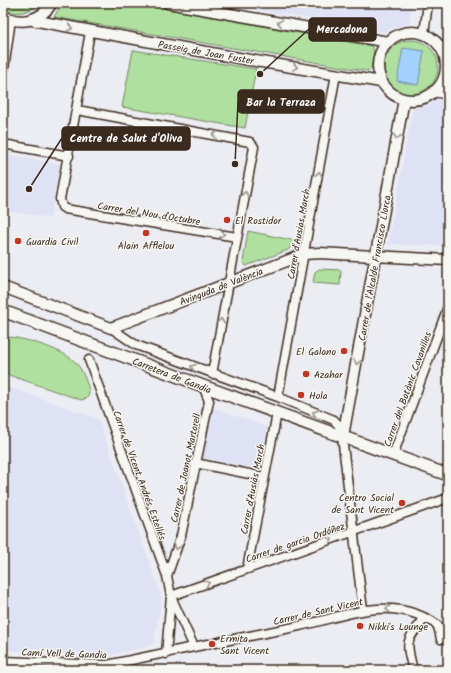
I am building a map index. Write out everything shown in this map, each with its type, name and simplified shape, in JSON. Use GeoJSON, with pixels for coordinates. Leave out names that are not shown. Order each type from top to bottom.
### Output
{"type":"FeatureCollection","features":[{"type":"Feature","properties":{"kind":"main road","name":"Carretera de Gandia"},"geometry":{"type":"LineString","coordinates":[[3,311],[278,413],[343,429],[393,455],[448,475]]}},
{"type":"Feature","properties":{"kind":"street"},"geometry":{"type":"LineString","coordinates":[[32,20],[41,15],[52,3]]}},
{"type":"Feature","properties":{"kind":"street"},"geometry":{"type":"LineString","coordinates":[[168,3],[388,42]]}},
{"type":"Feature","properties":{"kind":"street"},"geometry":{"type":"LineString","coordinates":[[424,34],[428,3]]}},
{"type":"Feature","properties":{"kind":"street"},"geometry":{"type":"LineString","coordinates":[[3,69],[6,17]]}},
{"type":"Feature","properties":{"kind":"street","name":"Passeig de Joan Fuster"},"geometry":{"type":"LineString","coordinates":[[6,17],[17,21],[32,20],[90,32],[381,82]]}},
{"type":"Feature","properties":{"kind":"street"},"geometry":{"type":"LineString","coordinates":[[3,144],[69,156],[90,32]]}},
{"type":"Feature","properties":{"kind":"street"},"geometry":{"type":"LineString","coordinates":[[405,33],[424,34],[433,40],[445,53],[445,71],[442,82],[434,91],[423,98],[404,99],[389,91],[381,82],[378,70],[379,58],[388,42],[405,33]]}},
{"type":"Feature","properties":{"kind":"street","name":"Carrer d'Ausias March"},"geometry":{"type":"LineString","coordinates":[[278,397],[305,254],[336,74]]}},
{"type":"Feature","properties":{"kind":"street"},"geometry":{"type":"LineString","coordinates":[[434,91],[448,94]]}},
{"type":"Feature","properties":{"kind":"street","name":"Carrer de l'Alcalde Francisco Llorca"},"geometry":{"type":"LineString","coordinates":[[343,429],[404,99]]}},
{"type":"Feature","properties":{"kind":"street"},"geometry":{"type":"LineString","coordinates":[[77,110],[250,142],[254,146],[212,374]]}},
{"type":"Feature","properties":{"kind":"street","name":"Carrer del Nou d'Octubre"},"geometry":{"type":"LineString","coordinates":[[69,156],[60,198],[60,205],[65,209],[237,237]]}},
{"type":"Feature","properties":{"kind":"street","name":"Avinguda de València"},"geometry":{"type":"LineString","coordinates":[[110,328],[305,254],[448,260]]}},
{"type":"Feature","properties":{"kind":"street"},"geometry":{"type":"LineString","coordinates":[[3,287],[110,328]]}},
{"type":"Feature","properties":{"kind":"street","name":"Carrer del Botànic Cavanilles"},"geometry":{"type":"LineString","coordinates":[[393,455],[448,308]]}},
{"type":"Feature","properties":{"kind":"street","name":"Carretera de Gandia"},"geometry":{"type":"LineString","coordinates":[[110,328],[136,345],[278,397],[334,420],[343,429]]}},
{"type":"Feature","properties":{"kind":"street","name":"Carrer de Vicent Andrés Estellés"},"geometry":{"type":"LineString","coordinates":[[89,360],[167,576],[171,596],[194,647]]}},
{"type":"Feature","properties":{"kind":"street","name":"Carrer de Joanot Martorell"},"geometry":{"type":"LineString","coordinates":[[167,576],[181,536],[209,401],[203,386]]}},
{"type":"Feature","properties":{"kind":"street","name":"Carrer d'Ausiàs March"},"geometry":{"type":"LineString","coordinates":[[247,569],[264,477],[278,413]]}},
{"type":"Feature","properties":{"kind":"street"},"geometry":{"type":"LineString","coordinates":[[343,429],[363,610]]}},
{"type":"Feature","properties":{"kind":"street"},"geometry":{"type":"LineString","coordinates":[[195,463],[264,477]]}},
{"type":"Feature","properties":{"kind":"street","name":"Carrer de garcia Ordóñez"},"geometry":{"type":"LineString","coordinates":[[171,596],[448,498]]}},
{"type":"Feature","properties":{"kind":"street","name":"Carrer de Vicent Andrés Estellés"},"geometry":{"type":"LineString","coordinates":[[166,654],[171,596]]}},
{"type":"Feature","properties":{"kind":"street","name":"Carrer de Sant Vicent"},"geometry":{"type":"LineString","coordinates":[[194,647],[304,625],[363,610],[395,609],[425,618]]}},
{"type":"Feature","properties":{"kind":"street"},"geometry":{"type":"LineString","coordinates":[[413,670],[408,650],[408,640],[425,618],[438,626],[442,639]]}},
{"type":"Feature","properties":{"kind":"street","name":"Camí Vell de Gandia"},"geometry":{"type":"LineString","coordinates":[[3,661],[107,665],[194,647]]}},
{"type":"Feature","properties":{"kind":"shaded area"},"geometry":{"type":"Polygon","coordinates":[[[220,3],[412,3],[409,24],[394,27],[385,32],[220,3]]]}},
{"type":"Feature","properties":{"kind":"shaded area"},"geometry":{"type":"Polygon","coordinates":[[[435,100],[448,102],[448,246],[388,244],[413,109],[425,106],[435,100]]]}},
{"type":"Feature","properties":{"kind":"shaded area"},"geometry":{"type":"Polygon","coordinates":[[[5,155],[60,164],[50,218],[3,210],[3,167],[5,155]]]}},
{"type":"Feature","properties":{"kind":"shaded area"},"geometry":{"type":"Polygon","coordinates":[[[3,385],[98,419],[162,598],[153,645],[110,655],[3,650],[3,385]]]}},
{"type":"Feature","properties":{"kind":"shaded area"},"geometry":{"type":"Polygon","coordinates":[[[213,408],[267,427],[258,469],[203,458],[213,408]]]}},
{"type":"Feature","properties":{"kind":"green space"},"geometry":{"type":"Polygon","coordinates":[[[3,3],[40,3],[32,9],[15,12],[9,11],[5,8],[3,3]]]}},
{"type":"Feature","properties":{"kind":"green space"},"geometry":{"type":"Polygon","coordinates":[[[62,3],[135,3],[371,46],[374,50],[371,70],[366,71],[54,17],[62,3]]]}},
{"type":"Feature","properties":{"kind":"green space"},"geometry":{"type":"Polygon","coordinates":[[[406,40],[416,40],[426,44],[434,52],[438,62],[438,72],[434,82],[426,90],[416,94],[406,94],[396,90],[388,82],[384,72],[384,62],[388,52],[396,44],[406,40]]]}},
{"type":"Feature","properties":{"kind":"green space"},"geometry":{"type":"Polygon","coordinates":[[[133,50],[256,69],[245,128],[122,107],[133,50]]]}},
{"type":"Feature","properties":{"kind":"green space"},"geometry":{"type":"Polygon","coordinates":[[[248,231],[296,241],[288,250],[246,266],[243,262],[248,231]]]}},
{"type":"Feature","properties":{"kind":"green space"},"geometry":{"type":"Polygon","coordinates":[[[319,269],[341,270],[340,285],[313,283],[315,272],[319,269]]]}},
{"type":"Feature","properties":{"kind":"green space"},"geometry":{"type":"Polygon","coordinates":[[[10,337],[43,345],[60,352],[73,360],[78,365],[86,381],[89,392],[87,398],[81,400],[3,373],[3,338],[10,337]]]}},
{"type":"Feature","properties":{"kind":"water"},"geometry":{"type":"Polygon","coordinates":[[[403,48],[424,51],[418,85],[397,81],[403,48]]]}},
{"type":"Feature","properties":{"kind":"place","name":"Mercadona"},"geometry":{"type":"Point","coordinates":[260,74]}},
{"type":"Feature","properties":{"kind":"place","name":"Bar la Terraza"},"geometry":{"type":"Point","coordinates":[235,164]}},
{"type":"Feature","properties":{"kind":"place","name":"Centre de Salut d'Oliva"},"geometry":{"type":"Point","coordinates":[29,189]}},
{"type":"Feature","properties":{"kind":"place","name":"El Rostidor"},"geometry":{"type":"Point","coordinates":[227,220]}},
{"type":"Feature","properties":{"kind":"place","name":"Alain Afflelou"},"geometry":{"type":"Point","coordinates":[146,233]}},
{"type":"Feature","properties":{"kind":"place","name":"Guardia Civil"},"geometry":{"type":"Point","coordinates":[18,241]}},
{"type":"Feature","properties":{"kind":"place","name":"El Galano"},"geometry":{"type":"Point","coordinates":[344,351]}},
{"type":"Feature","properties":{"kind":"place","name":"Azahar"},"geometry":{"type":"Point","coordinates":[306,374]}},
{"type":"Feature","properties":{"kind":"place","name":"Hola"},"geometry":{"type":"Point","coordinates":[301,395]}},
{"type":"Feature","properties":{"kind":"place","name":"Centro Social de Sant Vicent"},"geometry":{"type":"Point","coordinates":[402,503]}},
{"type":"Feature","properties":{"kind":"place","name":"Nikki's Lounge"},"geometry":{"type":"Point","coordinates":[360,626]}},
{"type":"Feature","properties":{"kind":"place","name":"Ermita Sant Vicent"},"geometry":{"type":"Point","coordinates":[212,644]}}]}
